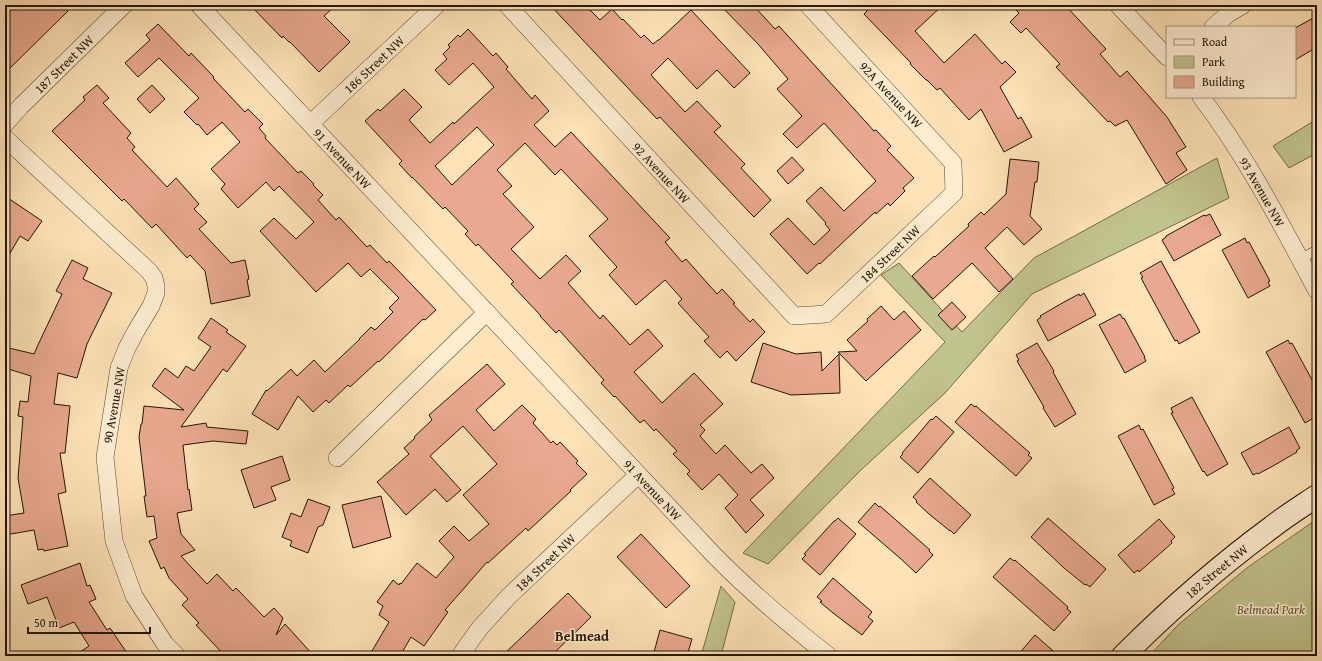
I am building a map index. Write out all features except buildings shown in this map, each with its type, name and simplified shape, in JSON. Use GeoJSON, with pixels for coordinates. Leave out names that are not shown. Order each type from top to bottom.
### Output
{"type":"FeatureCollection","features":[{"type":"Feature","properties":{"kind":"street","name":"187 Street NW"},"geometry":{"type":"LineString","coordinates":[[5,124],[27,100],[124,5]]}},
{"type":"Feature","properties":{"kind":"street","name":"91 Avenue NW"},"geometry":{"type":"LineString","coordinates":[[199,5],[712,553],[739,580],[829,656]]}},
{"type":"Feature","properties":{"kind":"street","name":"186 Street NW"},"geometry":{"type":"LineString","coordinates":[[311,123],[437,5]]}},
{"type":"Feature","properties":{"kind":"street","name":"92 Avenue NW"},"geometry":{"type":"LineString","coordinates":[[507,5],[794,316],[826,314]]}},
{"type":"Feature","properties":{"kind":"street","name":"92A Avenue NW"},"geometry":{"type":"LineString","coordinates":[[808,5],[953,162],[954,193]]}},
{"type":"Feature","properties":{"kind":"street"},"geometry":{"type":"LineString","coordinates":[[1118,5],[1166,57]]}},
{"type":"Feature","properties":{"kind":"street"},"geometry":{"type":"LineString","coordinates":[[1214,26],[1228,14],[1243,5]]}},
{"type":"Feature","properties":{"kind":"street","name":"93 Avenue NW"},"geometry":{"type":"LineString","coordinates":[[1202,98],[1244,159],[1317,291]]}},
{"type":"Feature","properties":{"kind":"street","name":"90 Avenue NW"},"geometry":{"type":"LineString","coordinates":[[5,138],[149,271],[154,278],[156,293],[151,306],[136,330],[119,368],[105,457],[114,541],[134,596],[165,644],[177,656]]}},
{"type":"Feature","properties":{"kind":"street","name":"184 Street NW"},"geometry":{"type":"LineString","coordinates":[[826,314],[954,193]]}},
{"type":"Feature","properties":{"kind":"street"},"geometry":{"type":"LineString","coordinates":[[337,458],[487,312]]}},
{"type":"Feature","properties":{"kind":"street","name":"184 Street NW"},"geometry":{"type":"LineString","coordinates":[[460,656],[478,629],[509,596],[638,475]]}},
{"type":"Feature","properties":{"kind":"street","name":"182 Street NW"},"geometry":{"type":"LineString","coordinates":[[1123,656],[1155,624],[1215,572],[1272,526],[1317,496]]}},
{"type":"Feature","properties":{"kind":"lane"},"geometry":{"type":"LineString","coordinates":[[1300,259],[1317,250]]}},
{"type":"Feature","properties":{"kind":"green space"},"geometry":{"type":"Polygon","coordinates":[[[1317,119],[1317,153],[1289,168],[1273,146],[1317,119]]]}},
{"type":"Feature","properties":{"kind":"green space"},"geometry":{"type":"Polygon","coordinates":[[[1217,158],[1229,198],[1032,294],[945,393],[861,470],[768,564],[743,553],[945,342],[881,275],[899,263],[962,332],[1034,258],[1217,158]]]}},
{"type":"Feature","properties":{"kind":"green space","name":"Belmead Park"},"geometry":{"type":"Polygon","coordinates":[[[1317,519],[1317,656],[1149,656],[1178,625],[1248,567],[1317,519]]]}},
{"type":"Feature","properties":{"kind":"green space"},"geometry":{"type":"Polygon","coordinates":[[[721,586],[735,602],[721,656],[701,656],[721,586]]]}},
{"type":"Feature","properties":{"kind":"district","name":"Belmead"},"geometry":{"type":"Point","coordinates":[582,636]}}]}
